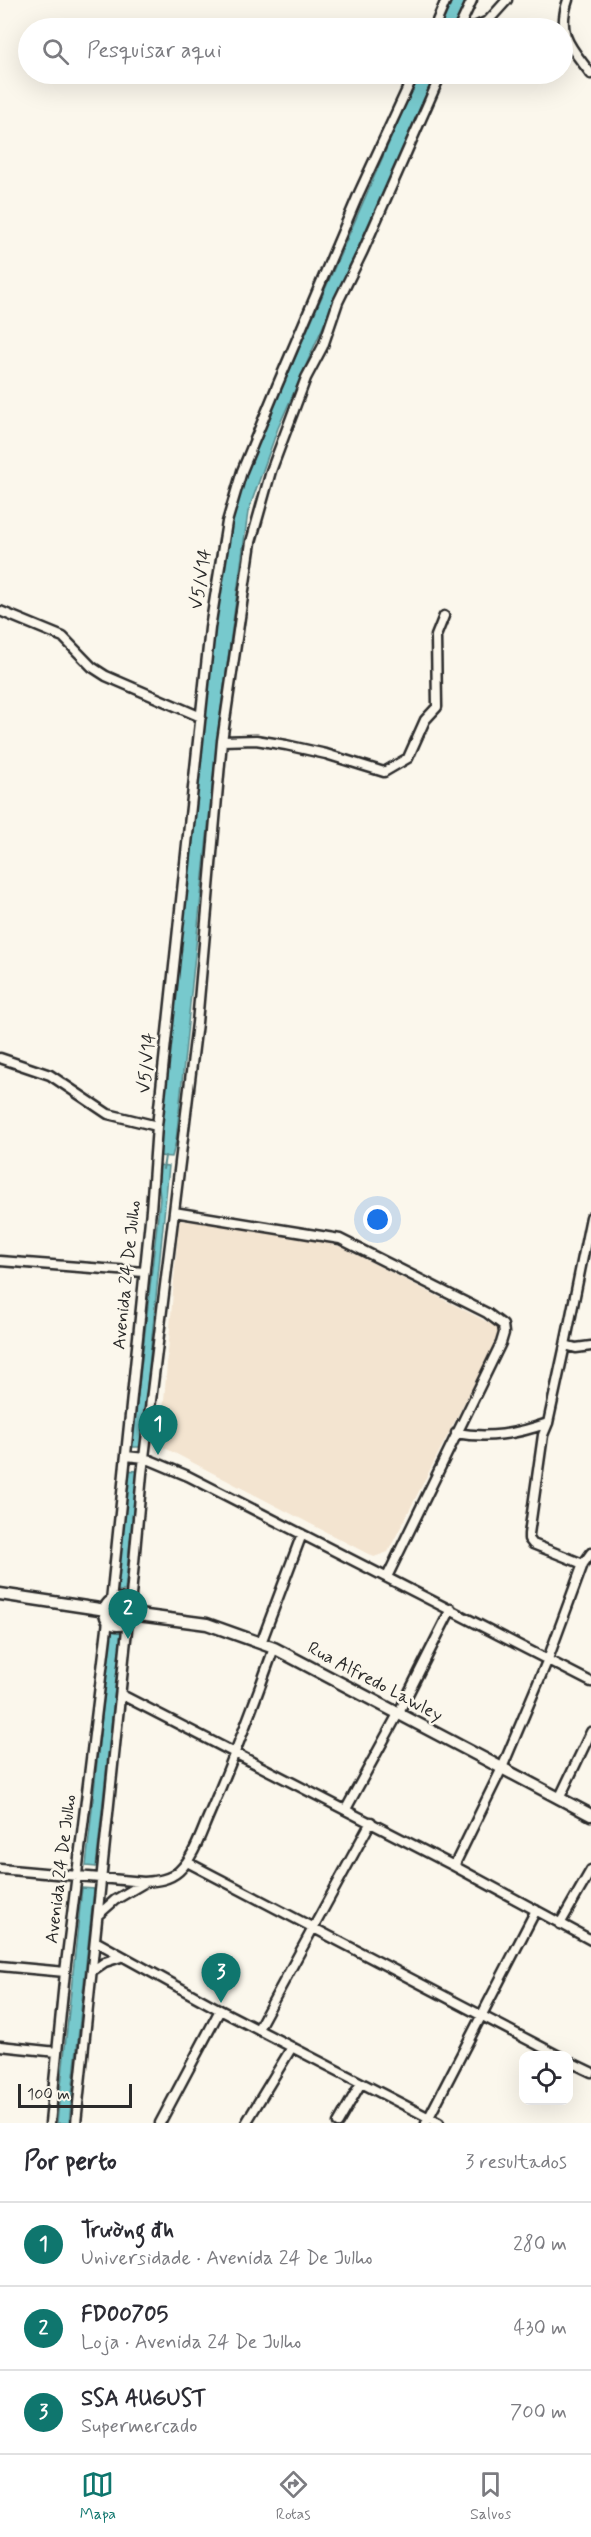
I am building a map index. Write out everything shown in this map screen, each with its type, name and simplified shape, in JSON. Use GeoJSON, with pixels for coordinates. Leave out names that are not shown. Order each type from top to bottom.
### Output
{"type":"FeatureCollection","features":[{"type":"Feature","properties":{"kind":"main road"},"geometry":{"type":"LineString","coordinates":[[0,1594],[108,1610],[122,1600],[130,1613],[118,1625],[108,1610]]}},
{"type":"Feature","properties":{"kind":"main road","name":"Rua Alfredo Lawley"},"geometry":{"type":"LineString","coordinates":[[130,1613],[207,1624],[274,1648],[591,1815]]}},
{"type":"Feature","properties":{"kind":"street"},"geometry":{"type":"LineString","coordinates":[[438,18],[446,0]]}},
{"type":"Feature","properties":{"kind":"street"},"geometry":{"type":"LineString","coordinates":[[464,18],[472,0]]}},
{"type":"Feature","properties":{"kind":"street"},"geometry":{"type":"LineString","coordinates":[[491,18],[507,0]]}},
{"type":"Feature","properties":{"kind":"street"},"geometry":{"type":"LineString","coordinates":[[563,18],[568,0]]}},
{"type":"Feature","properties":{"kind":"street"},"geometry":{"type":"LineString","coordinates":[[573,51],[591,74]]}},
{"type":"Feature","properties":{"kind":"street","name":"V5/V14"},"geometry":{"type":"LineString","coordinates":[[158,1126],[210,628],[227,522],[242,471],[359,194],[409,84]]}},
{"type":"Feature","properties":{"kind":"street"},"geometry":{"type":"LineString","coordinates":[[76,2123],[145,1458],[197,1023],[222,741],[250,542],[271,471],[338,302],[437,84]]}},
{"type":"Feature","properties":{"kind":"street"},"geometry":{"type":"LineString","coordinates":[[0,611],[63,637],[92,667],[106,676],[201,717]]}},
{"type":"Feature","properties":{"kind":"street"},"geometry":{"type":"LineString","coordinates":[[222,741],[270,742],[326,754],[376,771],[393,769],[408,758],[425,720],[437,707],[436,636],[444,616]]}},
{"type":"Feature","properties":{"kind":"street"},"geometry":{"type":"LineString","coordinates":[[0,1058],[50,1075],[108,1114],[158,1126]]}},
{"type":"Feature","properties":{"kind":"street","name":"Avenida 24 De Julho"},"geometry":{"type":"LineString","coordinates":[[50,2123],[64,1972],[126,1456],[158,1126]]}},
{"type":"Feature","properties":{"kind":"street"},"geometry":{"type":"LineString","coordinates":[[174,1212],[340,1239],[498,1319],[503,1325],[504,1334],[501,1342],[387,1577]]}},
{"type":"Feature","properties":{"kind":"street"},"geometry":{"type":"LineString","coordinates":[[583,1564],[533,1544],[529,1539],[543,1436],[548,1423],[591,1223]]}},
{"type":"Feature","properties":{"kind":"street"},"geometry":{"type":"LineString","coordinates":[[0,1261],[144,1272]]}},
{"type":"Feature","properties":{"kind":"street"},"geometry":{"type":"LineString","coordinates":[[565,1345],[576,1348],[591,1346]]}},
{"type":"Feature","properties":{"kind":"street"},"geometry":{"type":"LineString","coordinates":[[456,1433],[500,1435],[526,1431],[548,1423]]}},
{"type":"Feature","properties":{"kind":"street"},"geometry":{"type":"LineString","coordinates":[[126,1456],[145,1458],[188,1476],[591,1682]]}},
{"type":"Feature","properties":{"kind":"street"},"geometry":{"type":"LineString","coordinates":[[261,1643],[302,1534]]}},
{"type":"Feature","properties":{"kind":"street"},"geometry":{"type":"LineString","coordinates":[[454,1866],[502,1768],[548,1659],[583,1564],[591,1552]]}},
{"type":"Feature","properties":{"kind":"street"},"geometry":{"type":"LineString","coordinates":[[346,1809],[451,1609]]}},
{"type":"Feature","properties":{"kind":"street"},"geometry":{"type":"LineString","coordinates":[[0,1869],[76,1878],[144,1882],[170,1877],[187,1862],[236,1753],[274,1648]]}},
{"type":"Feature","properties":{"kind":"street"},"geometry":{"type":"LineString","coordinates":[[122,1695],[371,1822],[591,1940]]}},
{"type":"Feature","properties":{"kind":"street"},"geometry":{"type":"LineString","coordinates":[[559,1799],[591,1732]]}},
{"type":"Feature","properties":{"kind":"street"},"geometry":{"type":"LineString","coordinates":[[258,2029],[371,1822]]}},
{"type":"Feature","properties":{"kind":"street"},"geometry":{"type":"LineString","coordinates":[[187,1862],[551,2051]]}},
{"type":"Feature","properties":{"kind":"street"},"geometry":{"type":"LineString","coordinates":[[560,1924],[591,1870]]}},
{"type":"Feature","properties":{"kind":"street"},"geometry":{"type":"LineString","coordinates":[[98,1916],[115,1900],[144,1882]]}},
{"type":"Feature","properties":{"kind":"street"},"geometry":{"type":"LineString","coordinates":[[427,2120],[536,1910]]}},
{"type":"Feature","properties":{"kind":"street"},"geometry":{"type":"LineString","coordinates":[[95,1941],[427,2120],[439,2123]]}},
{"type":"Feature","properties":{"kind":"street"},"geometry":{"type":"LineString","coordinates":[[92,1971],[105,1962],[121,1957]]}},
{"type":"Feature","properties":{"kind":"street"},"geometry":{"type":"LineString","coordinates":[[0,1966],[64,1972]]}},
{"type":"Feature","properties":{"kind":"street"},"geometry":{"type":"LineString","coordinates":[[160,2123],[220,2010]]}},
{"type":"Feature","properties":{"kind":"street"},"geometry":{"type":"LineString","coordinates":[[0,2046],[57,2052]]}},
{"type":"Feature","properties":{"kind":"street"},"geometry":{"type":"LineString","coordinates":[[246,2123],[292,2047]]}},
{"type":"Feature","properties":{"kind":"street"},"geometry":{"type":"LineString","coordinates":[[573,2063],[591,2072]]}},
{"type":"Feature","properties":{"kind":"street"},"geometry":{"type":"LineString","coordinates":[[338,2123],[361,2083]]}},
{"type":"Feature","properties":{"kind":"shaded area"},"geometry":{"type":"Polygon","coordinates":[[[179,1220],[294,1234],[342,1247],[497,1327],[500,1333],[388,1552],[374,1557],[163,1447],[162,1424],[179,1220]]]}},
{"type":"Feature","properties":{"kind":"water"},"geometry":{"type":"Polygon","coordinates":[[[452,0],[468,0],[460,18],[444,18],[452,0]]]}},
{"type":"Feature","properties":{"kind":"water"},"geometry":{"type":"Polygon","coordinates":[[[415,84],[431,84],[278,428],[248,512],[217,739],[176,1141],[172,1157],[158,1156],[213,628],[228,531],[248,466],[415,84]]]}},
{"type":"Feature","properties":{"kind":"water"},"geometry":{"type":"Polygon","coordinates":[[[157,1165],[169,1166],[141,1447],[132,1447],[160,1198],[157,1165]]]}},
{"type":"Feature","properties":{"kind":"water"},"geometry":{"type":"Polygon","coordinates":[[[127,1470],[137,1471],[125,1591],[117,1591],[127,1470]]]}},
{"type":"Feature","properties":{"kind":"water"},"geometry":{"type":"Polygon","coordinates":[[[111,1631],[121,1632],[96,1867],[86,1866],[111,1631]]]}},
{"type":"Feature","properties":{"kind":"water"},"geometry":{"type":"Polygon","coordinates":[[[82,1888],[94,1889],[69,2123],[57,2123],[82,1888]]]}},
{"type":"Feature","properties":{"kind":"waterway"},"geometry":{"type":"LineString","coordinates":[[163,1169],[165,1156]]}},
{"type":"Feature","properties":{"kind":"place","name":"Trường đh"},"geometry":{"type":"Point","coordinates":[158,1455]}},
{"type":"Feature","properties":{"kind":"place","name":"FD00705"},"geometry":{"type":"Point","coordinates":[128,1639]}},
{"type":"Feature","properties":{"kind":"place","name":"SSA AUGUST"},"geometry":{"type":"Point","coordinates":[221,2003]}}]}
